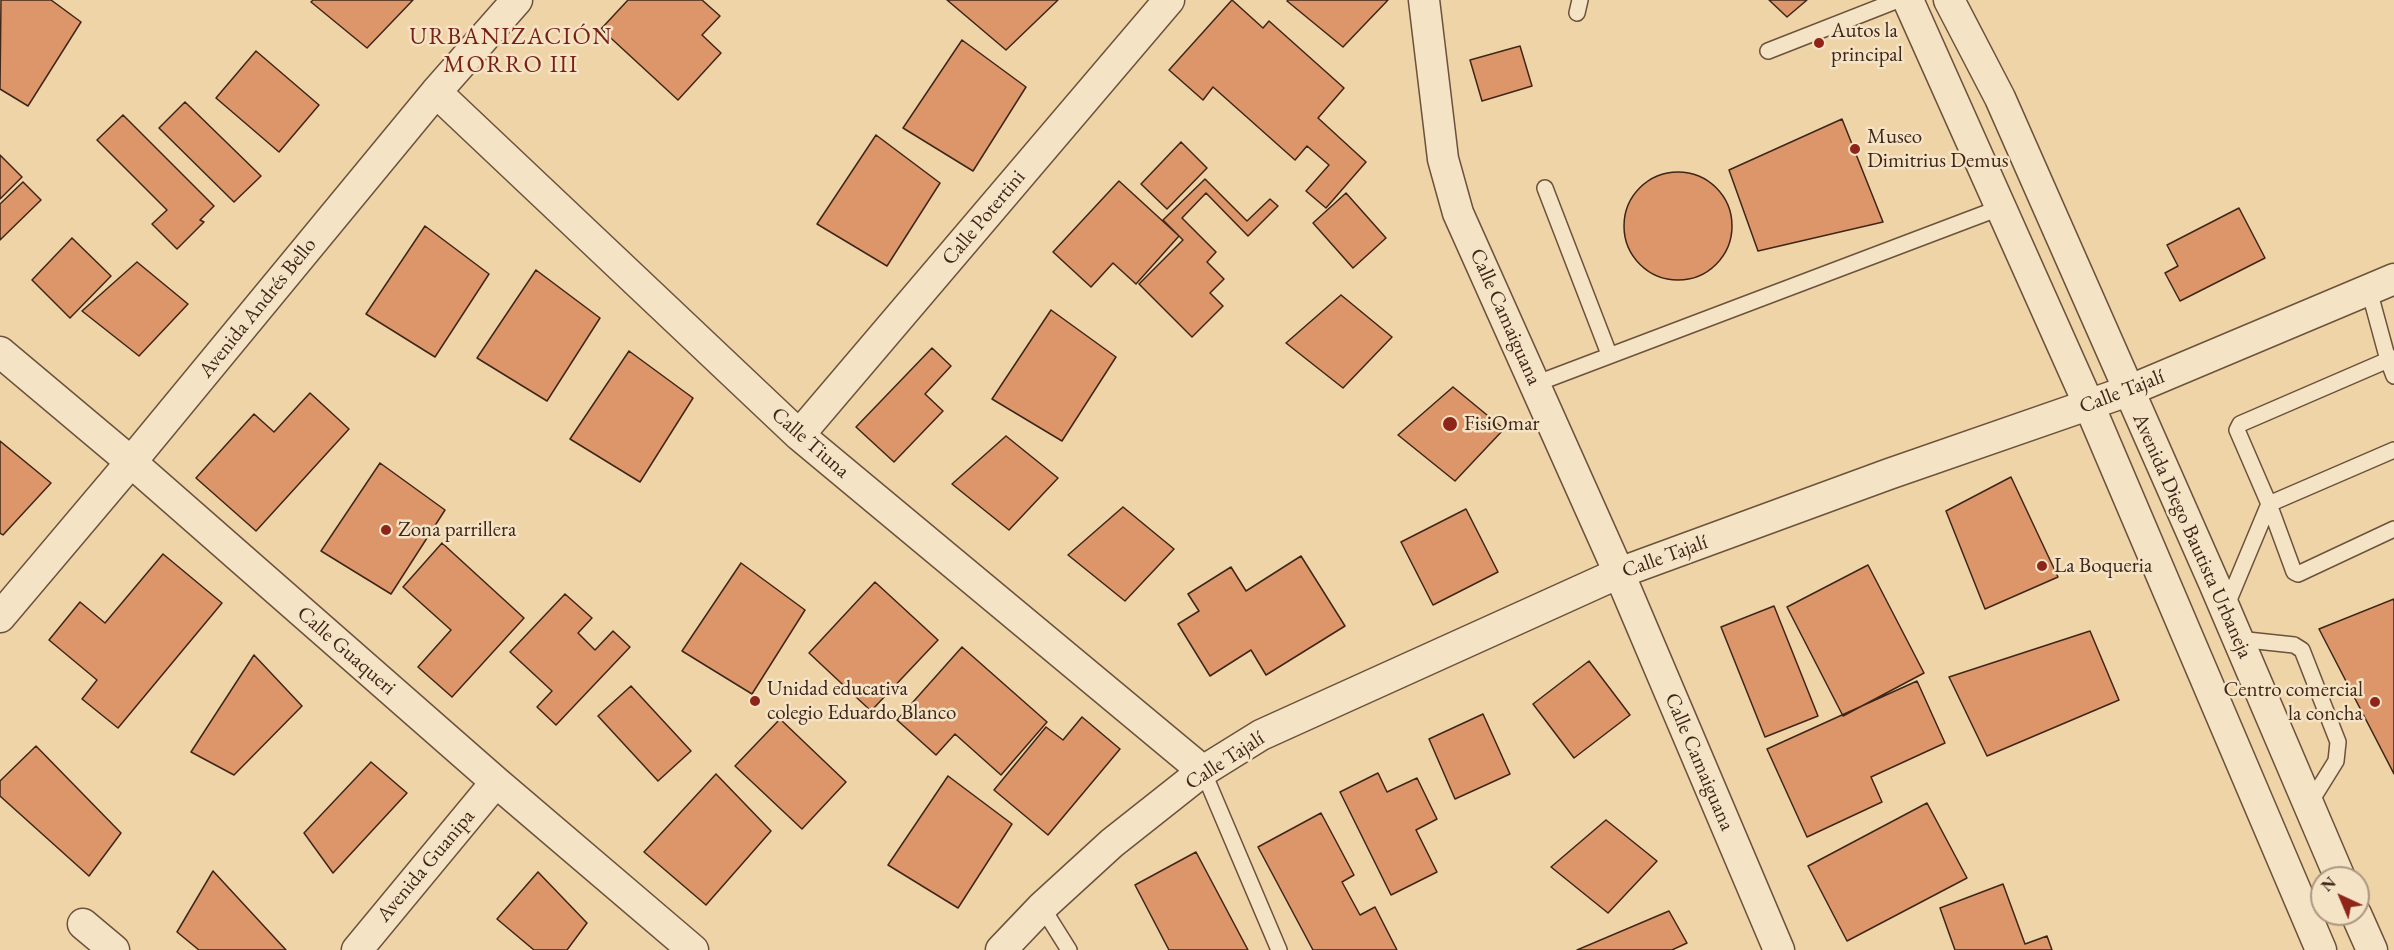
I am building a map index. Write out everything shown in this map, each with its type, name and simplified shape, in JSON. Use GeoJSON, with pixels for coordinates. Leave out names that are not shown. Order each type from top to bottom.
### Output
{"type":"FeatureCollection","features":[{"type":"Feature","properties":{"kind":"street","name":"Avenida Andrés Bello"},"geometry":{"type":"LineString","coordinates":[[0,617],[436,92],[517,0]]}},
{"type":"Feature","properties":{"kind":"street","name":"Calle Potertini"},"geometry":{"type":"LineString","coordinates":[[799,435],[1169,0]]}},
{"type":"Feature","properties":{"kind":"street","name":"Calle Camaiguana"},"geometry":{"type":"LineString","coordinates":[[1424,0],[1443,159],[1458,213],[1619,573],[1779,950]]}},
{"type":"Feature","properties":{"kind":"street","name":"Avenida Diego Bautista Urbaneja"},"geometry":{"type":"LineString","coordinates":[[1908,0],[2089,405],[2321,950]]}},
{"type":"Feature","properties":{"kind":"street","name":"Avenida Diego Bautista Urbaneja"},"geometry":{"type":"LineString","coordinates":[[1949,0],[2000,98],[2238,639],[2335,866]]}},
{"type":"Feature","properties":{"kind":"street","name":"Calle Tiuna"},"geometry":{"type":"LineString","coordinates":[[436,92],[799,435],[1203,771]]}},
{"type":"Feature","properties":{"kind":"street","name":"Calle Tajalí"},"geometry":{"type":"LineString","coordinates":[[1001,950],[1042,907],[1112,843],[1203,771],[1261,735],[1619,573],[1889,474],[2128,391],[2381,284]]}},
{"type":"Feature","properties":{"kind":"street","name":"Calle Guaqueri"},"geometry":{"type":"LineString","coordinates":[[0,352],[131,462],[496,782],[693,950]]}},
{"type":"Feature","properties":{"kind":"street","name":"Avenida Guanipa"},"geometry":{"type":"LineString","coordinates":[[357,950],[496,782]]}},
{"type":"Feature","properties":{"kind":"street"},"geometry":{"type":"LineString","coordinates":[[83,924],[114,950]]}},
{"type":"Feature","properties":{"kind":"street"},"geometry":{"type":"LineString","coordinates":[[2361,926],[2372,950]]}},
{"type":"Feature","properties":{"kind":"lane"},"geometry":{"type":"LineString","coordinates":[[1768,51],[1898,0]]}},
{"type":"Feature","properties":{"kind":"lane"},"geometry":{"type":"LineString","coordinates":[[1545,188],[1610,354]]}},
{"type":"Feature","properties":{"kind":"lane"},"geometry":{"type":"LineString","coordinates":[[1535,384],[2002,207]]}},
{"type":"Feature","properties":{"kind":"lane"},"geometry":{"type":"LineString","coordinates":[[2381,284],[2394,376]]}},
{"type":"Feature","properties":{"kind":"lane"},"geometry":{"type":"LineString","coordinates":[[2391,359],[2240,424],[2237,430],[2269,504],[2290,568],[2298,574],[2394,529]]}},
{"type":"Feature","properties":{"kind":"lane"},"geometry":{"type":"LineString","coordinates":[[2225,610],[2269,504],[2394,450]]}},
{"type":"Feature","properties":{"kind":"lane"},"geometry":{"type":"LineString","coordinates":[[2238,639],[2294,645],[2302,650],[2338,742],[2336,761],[2308,806]]}},
{"type":"Feature","properties":{"kind":"lane"},"geometry":{"type":"LineString","coordinates":[[1203,771],[1279,950]]}},
{"type":"Feature","properties":{"kind":"lane"},"geometry":{"type":"LineString","coordinates":[[1042,907],[1069,950]]}},
{"type":"Feature","properties":{"kind":"building"},"geometry":{"type":"Polygon","coordinates":[[[1,0],[51,0],[81,22],[28,106],[0,89],[1,0]]]}},
{"type":"Feature","properties":{"kind":"building"},"geometry":{"type":"Polygon","coordinates":[[[313,0],[413,0],[367,48],[311,2],[313,0]]]}},
{"type":"Feature","properties":{"kind":"building"},"geometry":{"type":"Polygon","coordinates":[[[628,0],[702,0],[720,16],[702,35],[721,53],[678,100],[601,29],[628,0]]]}},
{"type":"Feature","properties":{"kind":"building"},"geometry":{"type":"Polygon","coordinates":[[[947,0],[1058,0],[1006,50],[947,0]]]}},
{"type":"Feature","properties":{"kind":"building"},"geometry":{"type":"Polygon","coordinates":[[[1232,0],[1263,28],[1269,21],[1344,88],[1318,118],[1366,162],[1326,208],[1306,191],[1329,165],[1307,146],[1295,160],[1213,87],[1203,100],[1169,70],[1232,0]]]}},
{"type":"Feature","properties":{"kind":"building"},"geometry":{"type":"Polygon","coordinates":[[[1288,0],[1388,0],[1343,47],[1288,0]]]}},
{"type":"Feature","properties":{"kind":"building"},"geometry":{"type":"Polygon","coordinates":[[[1769,0],[1807,0],[1787,17],[1769,0]]]}},
{"type":"Feature","properties":{"kind":"building"},"geometry":{"type":"Polygon","coordinates":[[[962,40],[1026,87],[973,171],[903,128],[962,40]]]}},
{"type":"Feature","properties":{"kind":"building"},"geometry":{"type":"Polygon","coordinates":[[[1520,46],[1532,86],[1482,101],[1470,60],[1520,46]]]}},
{"type":"Feature","properties":{"kind":"building"},"geometry":{"type":"Polygon","coordinates":[[[256,51],[319,105],[279,152],[216,98],[256,51]]]}},
{"type":"Feature","properties":{"kind":"building"},"geometry":{"type":"Polygon","coordinates":[[[185,102],[261,176],[234,202],[159,128],[185,102]]]}},
{"type":"Feature","properties":{"kind":"building"},"geometry":{"type":"Polygon","coordinates":[[[123,115],[214,206],[200,220],[204,222],[177,249],[152,224],[167,210],[97,140],[123,115]]]}},
{"type":"Feature","properties":{"kind":"building"},"geometry":{"type":"Polygon","coordinates":[[[1842,119],[1883,222],[1758,251],[1729,170],[1842,119]]]}},
{"type":"Feature","properties":{"kind":"building"},"geometry":{"type":"Polygon","coordinates":[[[876,135],[940,183],[887,266],[817,224],[876,135]]]}},
{"type":"Feature","properties":{"kind":"building"},"geometry":{"type":"Polygon","coordinates":[[[1181,142],[1207,168],[1167,209],[1141,184],[1181,142]]]}},
{"type":"Feature","properties":{"kind":"building"},"geometry":{"type":"Polygon","coordinates":[[[0,155],[22,177],[0,199],[0,155]]]}},
{"type":"Feature","properties":{"kind":"building"},"geometry":{"type":"Polygon","coordinates":[[[1678,172],[1699,176],[1716,188],[1728,205],[1732,226],[1728,247],[1716,264],[1699,276],[1678,280],[1657,276],[1640,264],[1628,247],[1624,226],[1628,205],[1640,188],[1657,176],[1678,172]]]}},
{"type":"Feature","properties":{"kind":"building"},"geometry":{"type":"Polygon","coordinates":[[[1205,179],[1247,221],[1270,199],[1278,206],[1248,236],[1206,193],[1182,218],[1216,252],[1207,262],[1224,279],[1210,293],[1223,306],[1192,337],[1139,284],[1183,240],[1163,220],[1205,179]]]}},
{"type":"Feature","properties":{"kind":"building"},"geometry":{"type":"Polygon","coordinates":[[[1119,181],[1179,236],[1136,284],[1113,263],[1091,287],[1053,252],[1119,181]]]}},
{"type":"Feature","properties":{"kind":"building"},"geometry":{"type":"Polygon","coordinates":[[[23,182],[41,200],[0,240],[0,204],[23,182]]]}},
{"type":"Feature","properties":{"kind":"building"},"geometry":{"type":"Polygon","coordinates":[[[1346,193],[1386,238],[1353,268],[1313,223],[1346,193]]]}},
{"type":"Feature","properties":{"kind":"building"},"geometry":{"type":"Polygon","coordinates":[[[2239,208],[2265,258],[2180,301],[2165,273],[2178,266],[2167,245],[2239,208]]]}},
{"type":"Feature","properties":{"kind":"building"},"geometry":{"type":"Polygon","coordinates":[[[425,226],[489,274],[435,357],[366,314],[425,226]]]}},
{"type":"Feature","properties":{"kind":"building"},"geometry":{"type":"Polygon","coordinates":[[[72,238],[111,276],[70,318],[32,280],[72,238]]]}},
{"type":"Feature","properties":{"kind":"building"},"geometry":{"type":"Polygon","coordinates":[[[137,262],[188,304],[139,356],[82,311],[137,262]]]}},
{"type":"Feature","properties":{"kind":"building"},"geometry":{"type":"Polygon","coordinates":[[[536,270],[600,318],[547,401],[477,358],[536,270]]]}},
{"type":"Feature","properties":{"kind":"building"},"geometry":{"type":"Polygon","coordinates":[[[1341,295],[1392,337],[1343,388],[1286,343],[1341,295]]]}},
{"type":"Feature","properties":{"kind":"building"},"geometry":{"type":"Polygon","coordinates":[[[1051,310],[1116,357],[1062,441],[992,399],[1051,310]]]}},
{"type":"Feature","properties":{"kind":"building"},"geometry":{"type":"Polygon","coordinates":[[[932,348],[951,366],[925,394],[943,411],[894,462],[856,427],[932,348]]]}},
{"type":"Feature","properties":{"kind":"building"},"geometry":{"type":"Polygon","coordinates":[[[629,351],[693,398],[640,482],[570,439],[629,351]]]}},
{"type":"Feature","properties":{"kind":"building"},"geometry":{"type":"Polygon","coordinates":[[[1453,387],[1504,429],[1455,481],[1398,435],[1453,387]]]}},
{"type":"Feature","properties":{"kind":"building"},"geometry":{"type":"Polygon","coordinates":[[[310,393],[349,429],[256,531],[196,478],[254,414],[274,432],[310,393]]]}},
{"type":"Feature","properties":{"kind":"building"},"geometry":{"type":"Polygon","coordinates":[[[1006,436],[1058,478],[1009,530],[952,484],[1006,436]]]}},
{"type":"Feature","properties":{"kind":"building"},"geometry":{"type":"Polygon","coordinates":[[[0,441],[51,483],[3,535],[0,533],[0,441]]]}},
{"type":"Feature","properties":{"kind":"building"},"geometry":{"type":"Polygon","coordinates":[[[380,463],[445,510],[391,594],[321,551],[380,463]]]}},
{"type":"Feature","properties":{"kind":"building"},"geometry":{"type":"Polygon","coordinates":[[[2011,477],[2058,577],[1985,609],[1946,511],[2011,477]]]}},
{"type":"Feature","properties":{"kind":"building"},"geometry":{"type":"Polygon","coordinates":[[[1123,507],[1174,549],[1125,601],[1068,555],[1123,507]]]}},
{"type":"Feature","properties":{"kind":"building"},"geometry":{"type":"Polygon","coordinates":[[[1466,509],[1498,572],[1433,605],[1401,542],[1466,509]]]}},
{"type":"Feature","properties":{"kind":"building"},"geometry":{"type":"Polygon","coordinates":[[[442,543],[524,618],[452,697],[418,667],[451,630],[403,587],[442,543]]]}},
{"type":"Feature","properties":{"kind":"building"},"geometry":{"type":"Polygon","coordinates":[[[163,554],[222,603],[118,728],[82,699],[97,680],[49,640],[80,602],[105,623],[163,554]]]}},
{"type":"Feature","properties":{"kind":"building"},"geometry":{"type":"Polygon","coordinates":[[[1301,556],[1345,626],[1266,675],[1251,650],[1210,676],[1178,624],[1199,611],[1188,594],[1231,567],[1246,591],[1301,556]]]}},
{"type":"Feature","properties":{"kind":"building"},"geometry":{"type":"Polygon","coordinates":[[[741,563],[805,610],[752,694],[682,651],[741,563]]]}},
{"type":"Feature","properties":{"kind":"building"},"geometry":{"type":"Polygon","coordinates":[[[1868,565],[1924,673],[1843,716],[1787,607],[1868,565]]]}},
{"type":"Feature","properties":{"kind":"building"},"geometry":{"type":"Polygon","coordinates":[[[875,582],[938,640],[871,711],[809,653],[875,582]]]}},
{"type":"Feature","properties":{"kind":"building"},"geometry":{"type":"Polygon","coordinates":[[[565,594],[592,618],[578,633],[595,650],[613,631],[630,647],[556,725],[537,707],[552,691],[510,652],[565,594]]]}},
{"type":"Feature","properties":{"kind":"building","name":"Centro comercial la concha"},"geometry":{"type":"Polygon","coordinates":[[[2394,599],[2394,774],[2319,629],[2394,599]]]}},
{"type":"Feature","properties":{"kind":"building"},"geometry":{"type":"Polygon","coordinates":[[[1774,606],[1818,716],[1765,737],[1721,627],[1774,606]]]}},
{"type":"Feature","properties":{"kind":"building"},"geometry":{"type":"Polygon","coordinates":[[[2090,631],[2119,700],[1987,756],[1949,677],[2090,631]]]}},
{"type":"Feature","properties":{"kind":"building"},"geometry":{"type":"Polygon","coordinates":[[[962,647],[1047,722],[1001,775],[955,734],[936,755],[897,720],[962,647]]]}},
{"type":"Feature","properties":{"kind":"building"},"geometry":{"type":"Polygon","coordinates":[[[254,655],[302,706],[234,775],[191,752],[254,655]]]}},
{"type":"Feature","properties":{"kind":"building"},"geometry":{"type":"Polygon","coordinates":[[[1589,661],[1630,715],[1574,758],[1533,704],[1589,661]]]}},
{"type":"Feature","properties":{"kind":"building"},"geometry":{"type":"Polygon","coordinates":[[[1917,681],[1945,743],[1871,777],[1882,802],[1807,837],[1767,749],[1917,681]]]}},
{"type":"Feature","properties":{"kind":"building"},"geometry":{"type":"Polygon","coordinates":[[[631,686],[691,751],[658,781],[598,716],[631,686]]]}},
{"type":"Feature","properties":{"kind":"building"},"geometry":{"type":"Polygon","coordinates":[[[1483,714],[1510,774],[1455,799],[1429,739],[1483,714]]]}},
{"type":"Feature","properties":{"kind":"building"},"geometry":{"type":"Polygon","coordinates":[[[1082,717],[1120,749],[1048,835],[994,790],[1046,727],[1063,740],[1082,717]]]}},
{"type":"Feature","properties":{"kind":"building"},"geometry":{"type":"Polygon","coordinates":[[[780,719],[846,782],[802,829],[735,766],[780,719]]]}},
{"type":"Feature","properties":{"kind":"building"},"geometry":{"type":"Polygon","coordinates":[[[36,746],[121,833],[89,876],[0,796],[0,781],[36,746]]]}},
{"type":"Feature","properties":{"kind":"building"},"geometry":{"type":"Polygon","coordinates":[[[371,762],[407,793],[333,873],[304,833],[371,762]]]}},
{"type":"Feature","properties":{"kind":"building"},"geometry":{"type":"Polygon","coordinates":[[[1378,773],[1387,792],[1417,778],[1437,819],[1416,830],[1437,872],[1391,895],[1340,792],[1378,773]]]}},
{"type":"Feature","properties":{"kind":"building"},"geometry":{"type":"Polygon","coordinates":[[[716,774],[771,831],[706,905],[644,852],[716,774]]]}},
{"type":"Feature","properties":{"kind":"building"},"geometry":{"type":"Polygon","coordinates":[[[948,776],[1012,824],[958,908],[888,865],[948,776]]]}},
{"type":"Feature","properties":{"kind":"building"},"geometry":{"type":"Polygon","coordinates":[[[1927,803],[1967,878],[1847,941],[1808,866],[1927,803]]]}},
{"type":"Feature","properties":{"kind":"building"},"geometry":{"type":"Polygon","coordinates":[[[1321,813],[1354,875],[1342,882],[1360,915],[1375,907],[1397,950],[1313,950],[1258,847],[1321,813]]]}},
{"type":"Feature","properties":{"kind":"building"},"geometry":{"type":"Polygon","coordinates":[[[1606,820],[1657,861],[1608,913],[1551,867],[1606,820]]]}},
{"type":"Feature","properties":{"kind":"building"},"geometry":{"type":"Polygon","coordinates":[[[1196,852],[1248,950],[1169,950],[1135,885],[1196,852]]]}},
{"type":"Feature","properties":{"kind":"building"},"geometry":{"type":"Polygon","coordinates":[[[213,871],[286,950],[199,950],[177,932],[213,871]]]}},
{"type":"Feature","properties":{"kind":"building"},"geometry":{"type":"Polygon","coordinates":[[[538,872],[587,923],[567,950],[534,950],[497,919],[538,872]]]}},
{"type":"Feature","properties":{"kind":"building"},"geometry":{"type":"Polygon","coordinates":[[[2003,884],[2025,944],[2047,936],[2052,950],[1955,950],[1940,908],[2003,884]]]}},
{"type":"Feature","properties":{"kind":"building"},"geometry":{"type":"Polygon","coordinates":[[[1669,911],[1687,943],[1672,950],[1577,950],[1669,911]]]}},
{"type":"Feature","properties":{"kind":"place","name":"Autos la principal"},"geometry":{"type":"Point","coordinates":[1819,43]}},
{"type":"Feature","properties":{"kind":"place","name":"Museo Dimitrius Demus"},"geometry":{"type":"Point","coordinates":[1855,149]}},
{"type":"Feature","properties":{"kind":"place","name":"FisiOmar"},"geometry":{"type":"Point","coordinates":[1450,424]}},
{"type":"Feature","properties":{"kind":"place","name":"Zona parrillera"},"geometry":{"type":"Point","coordinates":[386,530]}},
{"type":"Feature","properties":{"kind":"place","name":"La Boqueria"},"geometry":{"type":"Point","coordinates":[2042,566]}},
{"type":"Feature","properties":{"kind":"place","name":"Unidad educativa colegio Eduardo Blanco"},"geometry":{"type":"Point","coordinates":[755,701]}},
{"type":"Feature","properties":{"kind":"place","name":"Centro comercial la concha"},"geometry":{"type":"Point","coordinates":[2375,702]}},
{"type":"Feature","properties":{"kind":"district","name":"URBANIZACIÓN MORRO III"},"geometry":{"type":"Point","coordinates":[511,51]}}]}
